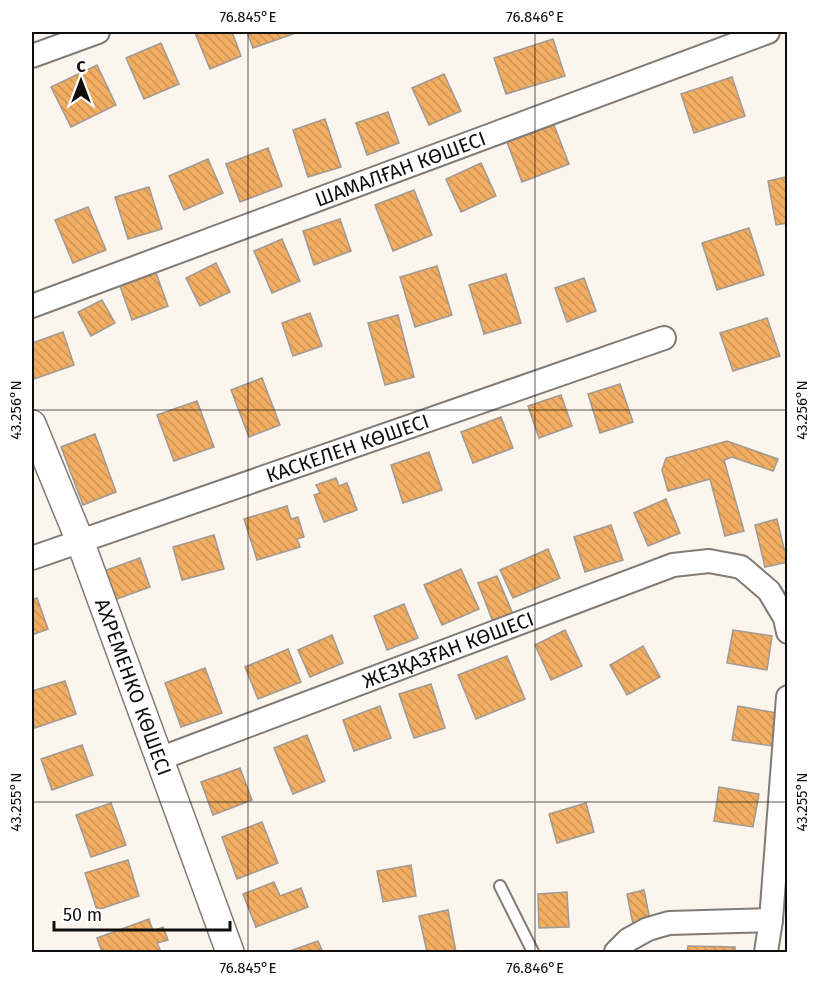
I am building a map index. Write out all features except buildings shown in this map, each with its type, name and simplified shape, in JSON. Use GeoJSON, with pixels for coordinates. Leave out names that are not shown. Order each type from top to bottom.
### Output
{"type":"FeatureCollection","features":[{"type":"Feature","properties":{"kind":"street"},"geometry":{"type":"LineString","coordinates":[[32,56],[98,32]]}},
{"type":"Feature","properties":{"kind":"street","name":"ШАМАЛҒАН КӨШЕСІ"},"geometry":{"type":"LineString","coordinates":[[32,306],[768,32]]}},
{"type":"Feature","properties":{"kind":"street","name":"КАСКЕЛЕН КӨШЕСІ"},"geometry":{"type":"LineString","coordinates":[[32,558],[664,338]]}},
{"type":"Feature","properties":{"kind":"street","name":"АХРЕМЕНКО КӨШЕСІ"},"geometry":{"type":"LineString","coordinates":[[32,424],[80,541],[230,952]]}},
{"type":"Feature","properties":{"kind":"street","name":"ЖЕЗҚАЗҒАН КӨШЕСІ"},"geometry":{"type":"LineString","coordinates":[[159,759],[673,565],[709,561],[741,567],[769,591],[785,618],[788,632]]}},
{"type":"Feature","properties":{"kind":"street"},"geometry":{"type":"LineString","coordinates":[[766,952],[771,920],[788,697]]}},
{"type":"Feature","properties":{"kind":"street"},"geometry":{"type":"LineString","coordinates":[[616,952],[628,940],[648,929],[669,923],[771,920]]}},
{"type":"Feature","properties":{"kind":"lane"},"geometry":{"type":"LineString","coordinates":[[500,886],[533,952]]}}]}
